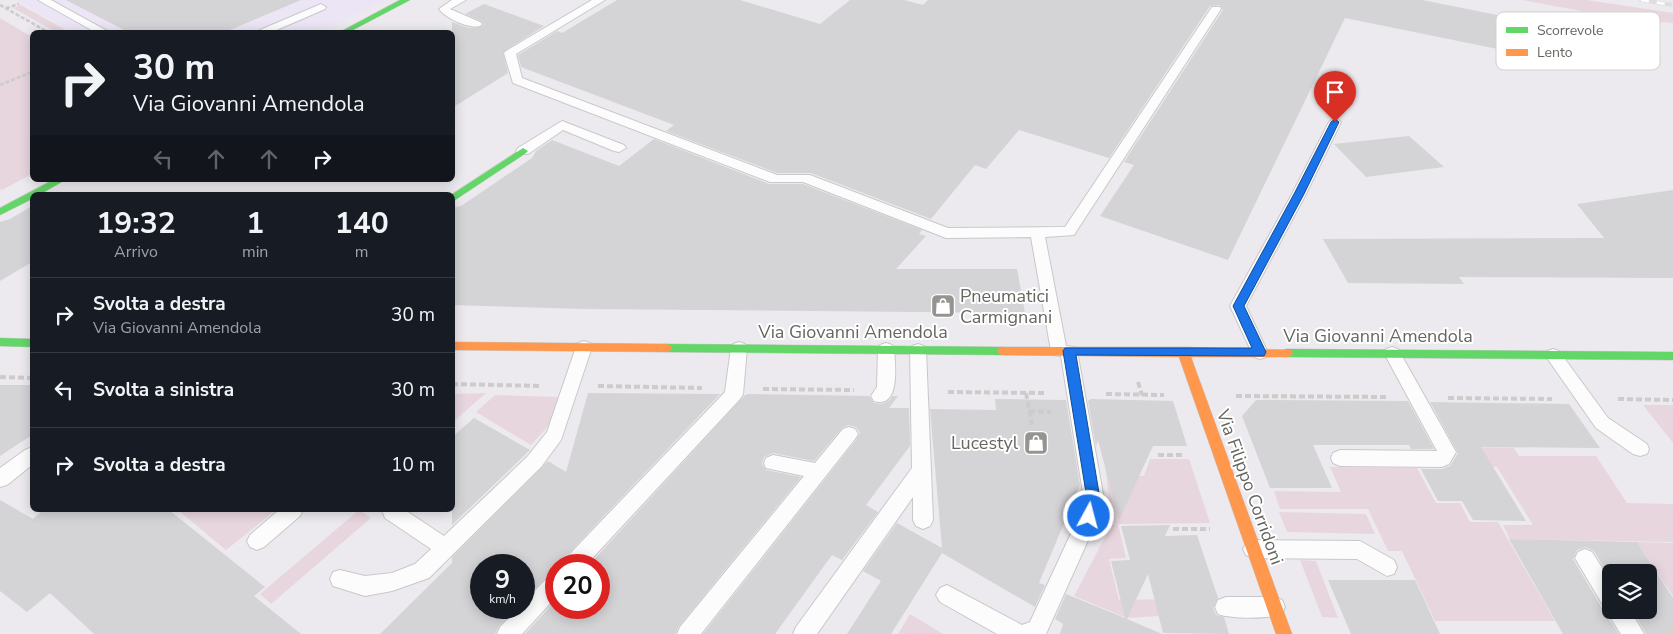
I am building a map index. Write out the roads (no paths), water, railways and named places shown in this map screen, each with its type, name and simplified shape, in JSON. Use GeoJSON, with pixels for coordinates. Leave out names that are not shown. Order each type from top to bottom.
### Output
{"type":"FeatureCollection","features":[{"type":"Feature","properties":{"kind":"main road"},"geometry":{"type":"LineString","coordinates":[[348,30],[406,0]]}},
{"type":"Feature","properties":{"kind":"main road"},"geometry":{"type":"LineString","coordinates":[[455,197],[523,151]]}},
{"type":"Feature","properties":{"kind":"main road"},"geometry":{"type":"LineString","coordinates":[[38,192],[56,182]]}},
{"type":"Feature","properties":{"kind":"main road"},"geometry":{"type":"LineString","coordinates":[[0,212],[30,196]]}},
{"type":"Feature","properties":{"kind":"main road"},"geometry":{"type":"LineString","coordinates":[[0,342],[30,343]]}},
{"type":"Feature","properties":{"kind":"main road","name":"Via Giovanni Amendola"},"geometry":{"type":"LineString","coordinates":[[455,346],[1673,356]]}},
{"type":"Feature","properties":{"kind":"main road","name":"Via Filippo Corridoni"},"geometry":{"type":"LineString","coordinates":[[1183,351],[1284,634]]}},
{"type":"Feature","properties":{"kind":"lane"},"geometry":{"type":"LineString","coordinates":[[43,0],[99,30]]}},
{"type":"Feature","properties":{"kind":"lane"},"geometry":{"type":"LineString","coordinates":[[461,0],[444,9],[448,14],[476,24]]}},
{"type":"Feature","properties":{"kind":"lane"},"geometry":{"type":"LineString","coordinates":[[600,0],[510,53],[517,80],[775,179],[805,178],[946,233],[1069,232],[1216,8]]}},
{"type":"Feature","properties":{"kind":"lane"},"geometry":{"type":"LineString","coordinates":[[269,30],[321,7]]}},
{"type":"Feature","properties":{"kind":"lane"},"geometry":{"type":"LineString","coordinates":[[1260,352],[1238,306],[1299,194],[1335,122]]}},
{"type":"Feature","properties":{"kind":"lane"},"geometry":{"type":"LineString","coordinates":[[523,151],[562,125],[619,148]]}},
{"type":"Feature","properties":{"kind":"lane"},"geometry":{"type":"LineString","coordinates":[[1025,634],[1037,630],[1089,516],[1094,499],[1077,394],[1064,351],[1037,232]]}},
{"type":"Feature","properties":{"kind":"lane"},"geometry":{"type":"LineString","coordinates":[[340,579],[365,586],[392,582],[422,570],[534,462],[555,435],[584,347]]}},
{"type":"Feature","properties":{"kind":"lane"},"geometry":{"type":"LineString","coordinates":[[583,554],[734,394],[739,348]]}},
{"type":"Feature","properties":{"kind":"lane"},"geometry":{"type":"LineString","coordinates":[[882,393],[886,388],[886,349]]}},
{"type":"Feature","properties":{"kind":"lane"},"geometry":{"type":"LineString","coordinates":[[918,350],[921,392],[923,520]]}},
{"type":"Feature","properties":{"kind":"lane"},"geometry":{"type":"LineString","coordinates":[[1340,458],[1442,459],[1447,452],[1392,354]]}},
{"type":"Feature","properties":{"kind":"lane"},"geometry":{"type":"LineString","coordinates":[[1553,355],[1602,423],[1640,449]]}},
{"type":"Feature","properties":{"kind":"lane"},"geometry":{"type":"LineString","coordinates":[[688,634],[849,434]]}},
{"type":"Feature","properties":{"kind":"lane"},"geometry":{"type":"LineString","coordinates":[[0,479],[30,456]]}},
{"type":"Feature","properties":{"kind":"lane"},"geometry":{"type":"LineString","coordinates":[[773,463],[819,471]]}},
{"type":"Feature","properties":{"kind":"lane"},"geometry":{"type":"LineString","coordinates":[[804,634],[922,470]]}},
{"type":"Feature","properties":{"kind":"lane"},"geometry":{"type":"LineString","coordinates":[[256,540],[291,512]]}},
{"type":"Feature","properties":{"kind":"lane"},"geometry":{"type":"LineString","coordinates":[[392,512],[445,548]]}},
{"type":"Feature","properties":{"kind":"lane"},"geometry":{"type":"LineString","coordinates":[[1253,549],[1360,550],[1387,567]]}},
{"type":"Feature","properties":{"kind":"lane"},"geometry":{"type":"LineString","coordinates":[[1585,558],[1602,585]]}},
{"type":"Feature","properties":{"kind":"lane"},"geometry":{"type":"LineString","coordinates":[[508,634],[545,595]]}},
{"type":"Feature","properties":{"kind":"lane"},"geometry":{"type":"LineString","coordinates":[[947,595],[1018,634]]}},
{"type":"Feature","properties":{"kind":"lane"},"geometry":{"type":"LineString","coordinates":[[1226,607],[1274,607]]}},
{"type":"Feature","properties":{"kind":"lane"},"geometry":{"type":"LineString","coordinates":[[1624,619],[1633,634]]}},
{"type":"Feature","properties":{"kind":"railway"},"geometry":{"type":"LineString","coordinates":[[1641,0],[1673,5]]}},
{"type":"Feature","properties":{"kind":"place","name":"Pneumatici Carmignani"},"geometry":{"type":"Point","coordinates":[943,306]}},
{"type":"Feature","properties":{"kind":"place","name":"Lucestyl"},"geometry":{"type":"Point","coordinates":[1036,443]}}]}
